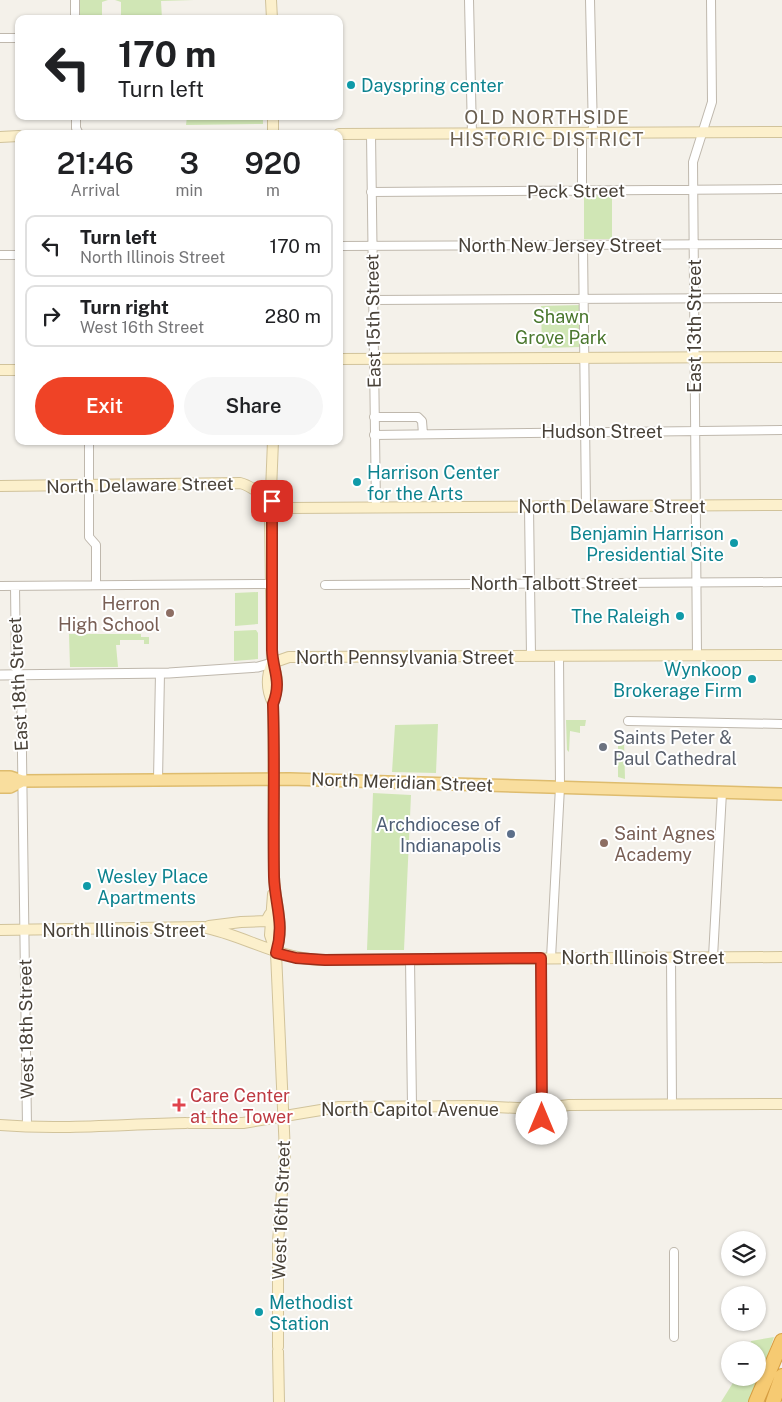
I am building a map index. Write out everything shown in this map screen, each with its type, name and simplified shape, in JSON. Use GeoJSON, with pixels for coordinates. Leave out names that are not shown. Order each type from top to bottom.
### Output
{"type":"FeatureCollection","features":[{"type":"Feature","properties":{"kind":"highway"},"geometry":{"type":"LineString","coordinates":[[756,1402],[780,1346]]}},
{"type":"Feature","properties":{"kind":"highway"},"geometry":{"type":"LineString","coordinates":[[773,1402],[782,1376]]}},
{"type":"Feature","properties":{"kind":"main road"},"geometry":{"type":"LineString","coordinates":[[271,0],[272,15]]}},
{"type":"Feature","properties":{"kind":"main road"},"geometry":{"type":"LineString","coordinates":[[343,134],[782,132]]}},
{"type":"Feature","properties":{"kind":"main road"},"geometry":{"type":"LineString","coordinates":[[0,136],[15,136]]}},
{"type":"Feature","properties":{"kind":"main road"},"geometry":{"type":"LineString","coordinates":[[343,359],[782,357]]}},
{"type":"Feature","properties":{"kind":"main road"},"geometry":{"type":"LineString","coordinates":[[0,370],[15,370]]}},
{"type":"Feature","properties":{"kind":"main road","name":"West 16th Street"},"geometry":{"type":"LineString","coordinates":[[274,445],[270,584],[272,663],[267,674],[267,692],[273,704],[274,878],[270,935],[276,953]]}},
{"type":"Feature","properties":{"kind":"main road","name":"North Delaware Street"},"geometry":{"type":"LineString","coordinates":[[0,486],[240,483],[251,487],[272,501],[287,508],[782,505]]}},
{"type":"Feature","properties":{"kind":"main road","name":"North Pennsylvania Street"},"geometry":{"type":"LineString","coordinates":[[272,663],[289,657],[782,655]]}},
{"type":"Feature","properties":{"kind":"main road","name":"North Meridian Street"},"geometry":{"type":"LineString","coordinates":[[0,777],[10,777],[22,781],[274,779],[782,794]]}},
{"type":"Feature","properties":{"kind":"main road","name":"North Meridian Street"},"geometry":{"type":"LineString","coordinates":[[0,787],[10,787],[22,781]]}},
{"type":"Feature","properties":{"kind":"main road","name":"West 16th Street"},"geometry":{"type":"LineString","coordinates":[[274,878],[280,911],[280,936],[276,953],[277,1011],[285,1158],[278,1242],[279,1402]]}},
{"type":"Feature","properties":{"kind":"main road"},"geometry":{"type":"LineString","coordinates":[[203,927],[241,922],[266,922],[270,914]]}},
{"type":"Feature","properties":{"kind":"main road","name":"North Illinois Street"},"geometry":{"type":"LineString","coordinates":[[0,930],[203,927],[231,934],[276,953],[314,959],[782,957]]}},
{"type":"Feature","properties":{"kind":"main road","name":"North Capitol Avenue"},"geometry":{"type":"LineString","coordinates":[[0,1125],[27,1127],[243,1122],[330,1107],[412,1106],[542,1114],[568,1105],[782,1104]]}},
{"type":"Feature","properties":{"kind":"street"},"geometry":{"type":"LineString","coordinates":[[75,0],[75,15]]}},
{"type":"Feature","properties":{"kind":"street"},"geometry":{"type":"LineString","coordinates":[[469,0],[472,134]]}},
{"type":"Feature","properties":{"kind":"street"},"geometry":{"type":"LineString","coordinates":[[590,0],[593,133]]}},
{"type":"Feature","properties":{"kind":"street","name":"East 13th Street"},"geometry":{"type":"LineString","coordinates":[[697,655],[693,159],[712,102],[711,0]]}},
{"type":"Feature","properties":{"kind":"street"},"geometry":{"type":"LineString","coordinates":[[0,38],[15,38]]}},
{"type":"Feature","properties":{"kind":"street"},"geometry":{"type":"LineString","coordinates":[[582,133],[582,191]]}},
{"type":"Feature","properties":{"kind":"street","name":"East 15th Street"},"geometry":{"type":"LineString","coordinates":[[370,134],[376,508]]}},
{"type":"Feature","properties":{"kind":"street","name":"Peck Street"},"geometry":{"type":"LineString","coordinates":[[371,192],[782,189]]}},
{"type":"Feature","properties":{"kind":"street","name":"North New Jersey Street"},"geometry":{"type":"LineString","coordinates":[[343,246],[782,244]]}},
{"type":"Feature","properties":{"kind":"street"},"geometry":{"type":"LineString","coordinates":[[583,246],[586,506]]}},
{"type":"Feature","properties":{"kind":"street"},"geometry":{"type":"LineString","coordinates":[[0,255],[15,255]]}},
{"type":"Feature","properties":{"kind":"street"},"geometry":{"type":"LineString","coordinates":[[373,300],[782,298]]}},
{"type":"Feature","properties":{"kind":"street"},"geometry":{"type":"LineString","coordinates":[[374,417],[418,417],[422,421],[422,434]]}},
{"type":"Feature","properties":{"kind":"street","name":"Hudson Street"},"geometry":{"type":"LineString","coordinates":[[374,435],[782,430]]}},
{"type":"Feature","properties":{"kind":"street"},"geometry":{"type":"LineString","coordinates":[[88,445],[90,537],[96,545],[96,585]]}},
{"type":"Feature","properties":{"kind":"street"},"geometry":{"type":"LineString","coordinates":[[529,507],[530,656]]}},
{"type":"Feature","properties":{"kind":"street","name":"North Talbott Street"},"geometry":{"type":"LineString","coordinates":[[326,585],[782,582]]}},
{"type":"Feature","properties":{"kind":"street"},"geometry":{"type":"LineString","coordinates":[[0,586],[270,584]]}},
{"type":"Feature","properties":{"kind":"street","name":"East 18th Street"},"geometry":{"type":"LineString","coordinates":[[15,586],[16,668],[21,680],[22,781]]}},
{"type":"Feature","properties":{"kind":"street"},"geometry":{"type":"LineString","coordinates":[[542,1114],[546,958],[560,787],[559,656]]}},
{"type":"Feature","properties":{"kind":"street","name":"North Pennsylvania Street"},"geometry":{"type":"LineString","coordinates":[[0,675],[160,673],[258,667],[272,663]]}},
{"type":"Feature","properties":{"kind":"street"},"geometry":{"type":"LineString","coordinates":[[158,780],[160,673]]}},
{"type":"Feature","properties":{"kind":"street"},"geometry":{"type":"LineString","coordinates":[[628,721],[782,724]]}},
{"type":"Feature","properties":{"kind":"street","name":"West 18th Street"},"geometry":{"type":"LineString","coordinates":[[22,781],[27,1127]]}},
{"type":"Feature","properties":{"kind":"street"},"geometry":{"type":"LineString","coordinates":[[713,957],[722,792]]}},
{"type":"Feature","properties":{"kind":"street"},"geometry":{"type":"LineString","coordinates":[[671,957],[672,1105]]}},
{"type":"Feature","properties":{"kind":"street"},"geometry":{"type":"LineString","coordinates":[[410,959],[412,1106]]}},
{"type":"Feature","properties":{"kind":"street"},"geometry":{"type":"LineString","coordinates":[[674,1252],[674,1336]]}},
{"type":"Feature","properties":{"kind":"green space"},"geometry":{"type":"Polygon","coordinates":[[[79,0],[108,0],[102,2],[102,15],[79,15],[79,0]]]}},
{"type":"Feature","properties":{"kind":"green space"},"geometry":{"type":"Polygon","coordinates":[[[115,0],[194,0],[161,1],[162,15],[121,15],[121,2],[115,0]]]}},
{"type":"Feature","properties":{"kind":"green space"},"geometry":{"type":"Polygon","coordinates":[[[187,120],[263,120],[263,124],[186,125],[187,120]]]}},
{"type":"Feature","properties":{"kind":"green space"},"geometry":{"type":"Polygon","coordinates":[[[584,194],[612,194],[612,239],[584,239],[584,194]]]}},
{"type":"Feature","properties":{"kind":"green space","name":"Shawn Grove Park"},"geometry":{"type":"Polygon","coordinates":[[[581,305],[581,347],[542,348],[541,306],[581,305]]]}},
{"type":"Feature","properties":{"kind":"green space"},"geometry":{"type":"Polygon","coordinates":[[[258,592],[258,624],[235,626],[235,593],[258,592]]]}},
{"type":"Feature","properties":{"kind":"green space"},"geometry":{"type":"Polygon","coordinates":[[[256,630],[258,633],[258,659],[234,661],[234,631],[256,630]]]}},
{"type":"Feature","properties":{"kind":"green space"},"geometry":{"type":"Polygon","coordinates":[[[69,634],[141,634],[141,637],[149,637],[149,644],[144,644],[144,640],[120,640],[120,645],[116,645],[118,667],[70,667],[69,634]]]}},
{"type":"Feature","properties":{"kind":"green space"},"geometry":{"type":"Polygon","coordinates":[[[566,720],[586,720],[585,726],[580,726],[580,733],[570,731],[569,752],[567,750],[566,720]]]}},
{"type":"Feature","properties":{"kind":"green space"},"geometry":{"type":"Polygon","coordinates":[[[438,724],[436,773],[392,772],[395,725],[438,724]]]}},
{"type":"Feature","properties":{"kind":"green space"},"geometry":{"type":"Polygon","coordinates":[[[618,739],[624,739],[625,779],[618,777],[618,739]]]}},
{"type":"Feature","properties":{"kind":"green space"},"geometry":{"type":"Polygon","coordinates":[[[373,793],[411,795],[404,950],[367,950],[373,793]]]}},
{"type":"Feature","properties":{"kind":"green space"},"geometry":{"type":"Polygon","coordinates":[[[774,1337],[766,1361],[766,1341],[751,1341],[774,1337]]]}},
{"type":"Feature","properties":{"kind":"green space"},"geometry":{"type":"Polygon","coordinates":[[[731,1386],[755,1386],[748,1402],[721,1402],[731,1386]]]}},
{"type":"Feature","properties":{"kind":"place","name":"Dayspring center"},"geometry":{"type":"Point","coordinates":[351,85]}},
{"type":"Feature","properties":{"kind":"place","name":"Harrison Center for the Arts"},"geometry":{"type":"Point","coordinates":[357,482]}},
{"type":"Feature","properties":{"kind":"place","name":"Benjamin Harrison Presidential Site"},"geometry":{"type":"Point","coordinates":[734,543]}},
{"type":"Feature","properties":{"kind":"place","name":"Herron High School"},"geometry":{"type":"Point","coordinates":[170,613]}},
{"type":"Feature","properties":{"kind":"place","name":"The Raleigh"},"geometry":{"type":"Point","coordinates":[680,616]}},
{"type":"Feature","properties":{"kind":"place","name":"Wynkoop Brokerage Firm"},"geometry":{"type":"Point","coordinates":[752,679]}},
{"type":"Feature","properties":{"kind":"place","name":"Saints Peter & Paul Cathedral"},"geometry":{"type":"Point","coordinates":[603,747]}},
{"type":"Feature","properties":{"kind":"place","name":"Archdiocese of Indianapolis"},"geometry":{"type":"Point","coordinates":[511,834]}},
{"type":"Feature","properties":{"kind":"place","name":"Saint Agnes Academy"},"geometry":{"type":"Point","coordinates":[604,843]}},
{"type":"Feature","properties":{"kind":"place","name":"Wesley Place Apartments"},"geometry":{"type":"Point","coordinates":[87,886]}},
{"type":"Feature","properties":{"kind":"place","name":"Care Center at the Tower"},"geometry":{"type":"Point","coordinates":[179,1105]}},
{"type":"Feature","properties":{"kind":"place","name":"Methodist Station"},"geometry":{"type":"Point","coordinates":[259,1312]}},
{"type":"Feature","properties":{"kind":"district","name":"OLD NORTHSIDE HISTORIC DISTRICT"},"geometry":{"type":"Point","coordinates":[547,128]}},
{"type":"Feature","properties":{"kind":"route"},"geometry":{"type":"LineString","coordinates":[[272,501],[270,521],[270,590],[272,663],[277,674],[277,692],[273,704],[274,878],[280,911],[280,936],[276,953],[296,958],[325,960],[541,958],[542,1119]]}}]}
